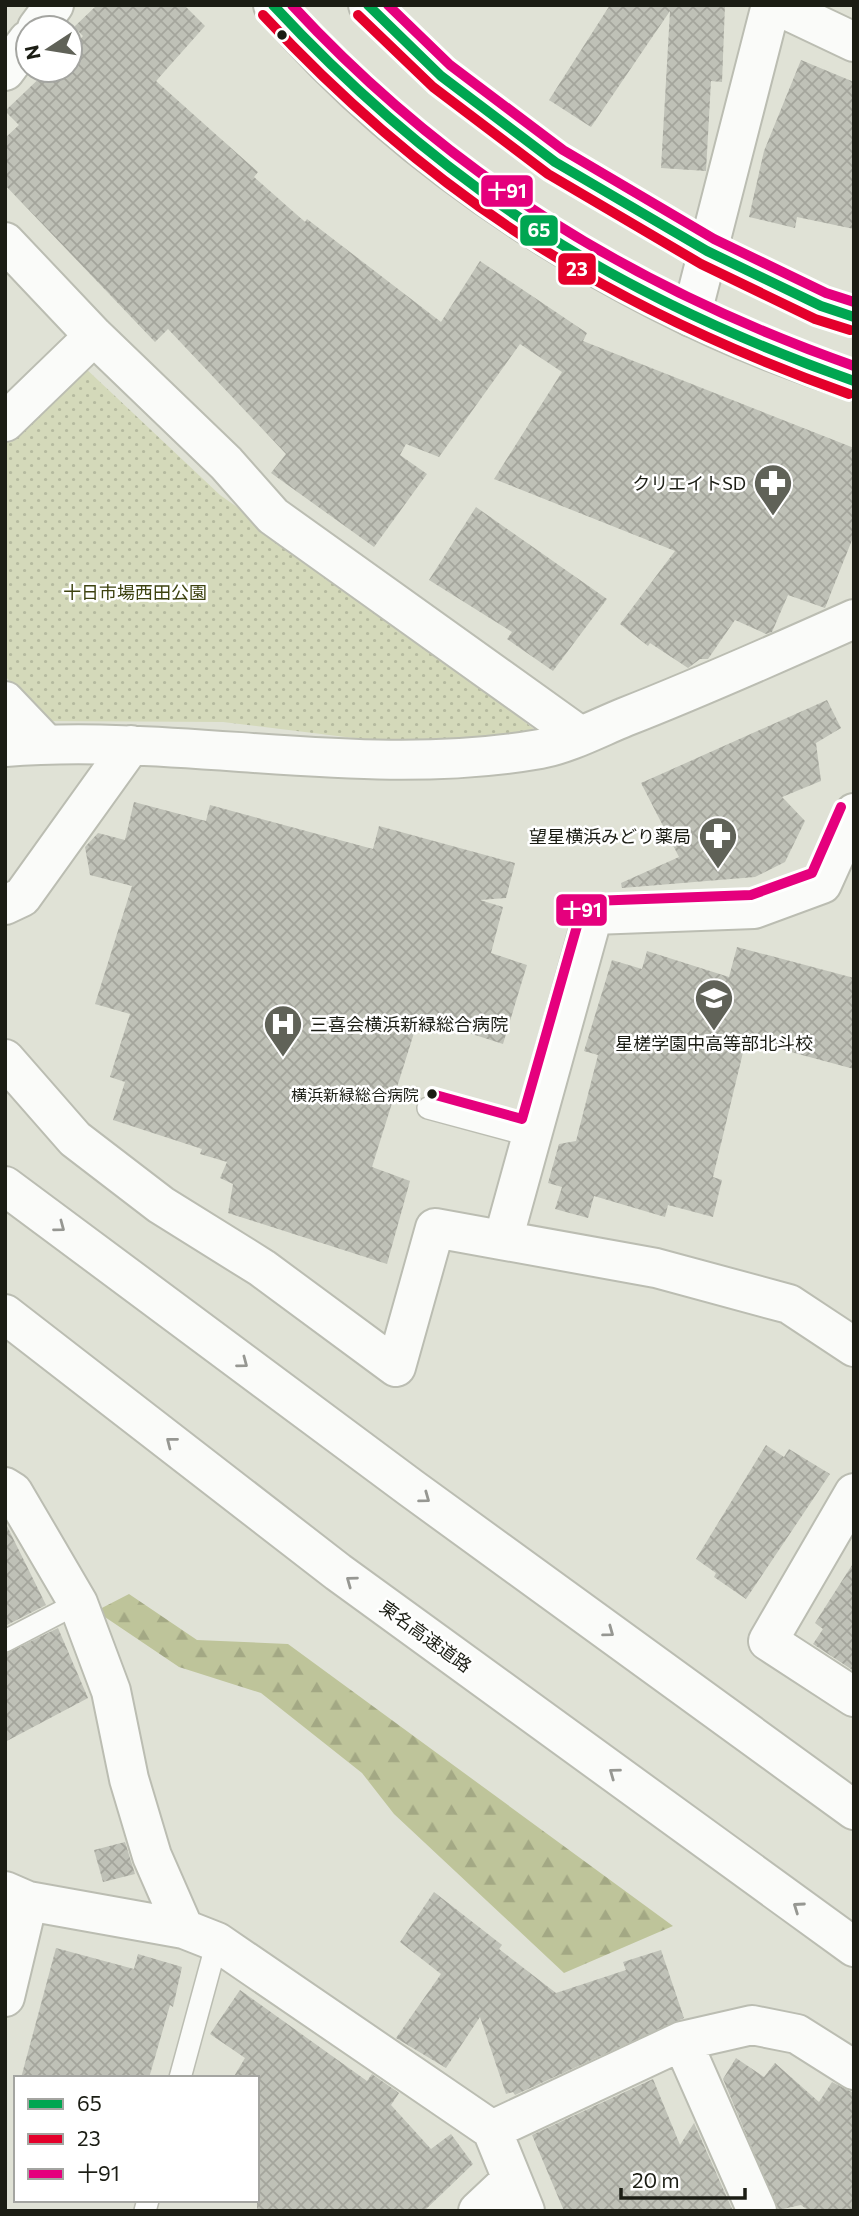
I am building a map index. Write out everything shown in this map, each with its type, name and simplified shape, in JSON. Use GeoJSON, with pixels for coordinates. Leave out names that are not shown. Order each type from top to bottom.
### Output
{"type":"FeatureCollection","features":[{"type":"Feature","properties":{"kind":"main road"},"geometry":{"type":"LineString","coordinates":[[273,5],[298,34],[384,120],[540,233],[691,317],[793,362],[854,381]]}},
{"type":"Feature","properties":{"kind":"main road"},"geometry":{"type":"LineString","coordinates":[[368,5],[441,76],[555,162],[707,251],[821,306],[854,317]]}},
{"type":"Feature","properties":{"kind":"main road"},"geometry":{"type":"LineString","coordinates":[[691,317],[773,5],[854,42]]}},
{"type":"Feature","properties":{"kind":"main road"},"geometry":{"type":"LineString","coordinates":[[5,242],[94,336],[226,463],[273,516],[579,735]]}},
{"type":"Feature","properties":{"kind":"main road"},"geometry":{"type":"LineString","coordinates":[[5,422],[94,336]]}},
{"type":"Feature","properties":{"kind":"main road"},"geometry":{"type":"LineString","coordinates":[[5,747],[46,744],[131,745],[392,762],[542,749],[698,689],[854,619]]}},
{"type":"Feature","properties":{"kind":"main road"},"geometry":{"type":"LineString","coordinates":[[5,701],[46,744]]}},
{"type":"Feature","properties":{"kind":"main road"},"geometry":{"type":"LineString","coordinates":[[5,905],[22,897],[131,745]]}},
{"type":"Feature","properties":{"kind":"main road"},"geometry":{"type":"LineString","coordinates":[[503,1240],[593,915],[754,909],[821,884],[854,813]]}},
{"type":"Feature","properties":{"kind":"main road"},"geometry":{"type":"LineString","coordinates":[[5,1059],[75,1139],[161,1205],[262,1268],[396,1367],[436,1228],[656,1268],[789,1304],[854,1347]]}},
{"type":"Feature","properties":{"kind":"main road"},"geometry":{"type":"LineString","coordinates":[[5,1186],[400,1480],[854,1810]]}},
{"type":"Feature","properties":{"kind":"main road","name":"東名高速道路"},"geometry":{"type":"LineString","coordinates":[[5,1314],[338,1572],[854,1947]]}},
{"type":"Feature","properties":{"kind":"main road"},"geometry":{"type":"LineString","coordinates":[[5,1487],[13,1492],[78,1603],[111,1691],[129,1779],[152,1856],[200,1935]]}},
{"type":"Feature","properties":{"kind":"main road"},"geometry":{"type":"LineString","coordinates":[[854,1493],[768,1641],[854,1697]]}},
{"type":"Feature","properties":{"kind":"main road"},"geometry":{"type":"LineString","coordinates":[[5,1997],[17,1896],[200,1935],[492,2130],[518,2195],[478,2211]]}},
{"type":"Feature","properties":{"kind":"main road"},"geometry":{"type":"LineString","coordinates":[[492,2130],[682,2041],[752,2025],[797,2034],[854,2070]]}},
{"type":"Feature","properties":{"kind":"main road"},"geometry":{"type":"LineString","coordinates":[[682,2041],[757,2211]]}},
{"type":"Feature","properties":{"kind":"lane"},"geometry":{"type":"LineString","coordinates":[[428,1108],[532,1136]]}},
{"type":"Feature","properties":{"kind":"lane"},"geometry":{"type":"LineString","coordinates":[[5,1641],[78,1603]]}},
{"type":"Feature","properties":{"kind":"lane"},"geometry":{"type":"LineString","coordinates":[[180,2076],[200,1935]]}},
{"type":"Feature","properties":{"kind":"green space","name":"十日市場西田公園"},"geometry":{"type":"Polygon","coordinates":[[[82,365],[220,495],[352,588],[539,733],[386,742],[223,722],[46,721],[5,676],[5,438],[82,365]]]}},
{"type":"Feature","properties":{"kind":"green space"},"geometry":{"type":"Polygon","coordinates":[[[129,1594],[197,1640],[288,1644],[673,1926],[564,1973],[394,1814],[362,1773],[261,1693],[179,1667],[96,1611],[129,1594]]]}},
{"type":"Feature","properties":{"kind":"building"},"geometry":{"type":"Polygon","coordinates":[[[184,5],[205,26],[156,81],[258,172],[254,177],[305,222],[307,219],[441,322],[480,261],[587,333],[583,341],[854,448],[854,535],[825,608],[788,595],[772,632],[766,634],[735,620],[708,659],[700,659],[688,668],[650,643],[648,646],[620,624],[675,551],[494,479],[562,372],[520,344],[439,457],[406,444],[400,455],[427,474],[374,547],[271,473],[286,454],[168,329],[155,342],[5,185],[5,138],[19,125],[5,111],[33,84],[84,84],[84,17],[96,6],[184,5]]]}},
{"type":"Feature","properties":{"kind":"building"},"geometry":{"type":"Polygon","coordinates":[[[610,5],[725,5],[722,82],[711,81],[706,171],[661,168],[670,11],[591,127],[549,100],[610,5]]]}},
{"type":"Feature","properties":{"kind":"building"},"geometry":{"type":"Polygon","coordinates":[[[801,60],[854,82],[854,229],[797,217],[795,228],[749,217],[764,151],[801,60]]]}},
{"type":"Feature","properties":{"kind":"building"},"geometry":{"type":"Polygon","coordinates":[[[476,507],[607,599],[553,671],[507,639],[512,632],[429,580],[476,507]]]}},
{"type":"Feature","properties":{"kind":"building"},"geometry":{"type":"Polygon","coordinates":[[[827,700],[841,728],[816,743],[821,781],[782,797],[805,821],[785,862],[755,877],[622,888],[621,883],[679,857],[641,783],[827,700]]]}},
{"type":"Feature","properties":{"kind":"building"},"geometry":{"type":"Polygon","coordinates":[[[134,802],[206,821],[210,805],[373,849],[379,826],[515,863],[506,898],[480,900],[503,907],[491,953],[527,965],[503,1044],[419,1017],[372,1167],[410,1181],[387,1264],[228,1213],[233,1184],[220,1178],[227,1162],[200,1154],[202,1149],[113,1120],[125,1082],[110,1077],[130,1014],[95,1004],[132,886],[90,875],[85,847],[98,833],[125,840],[134,802]]]}},
{"type":"Feature","properties":{"kind":"building"},"geometry":{"type":"Polygon","coordinates":[[[737,947],[854,978],[854,1069],[746,1040],[713,1177],[722,1180],[713,1217],[668,1205],[665,1217],[594,1196],[588,1218],[555,1209],[562,1187],[548,1183],[559,1144],[576,1141],[598,1055],[584,1051],[612,960],[642,969],[647,951],[729,977],[737,947]]]}},
{"type":"Feature","properties":{"kind":"building"},"geometry":{"type":"Polygon","coordinates":[[[766,1445],[784,1457],[789,1449],[830,1474],[746,1599],[714,1577],[716,1573],[696,1559],[766,1445]]]}},
{"type":"Feature","properties":{"kind":"building"},"geometry":{"type":"Polygon","coordinates":[[[5,1522],[46,1605],[5,1626],[5,1522]]]}},
{"type":"Feature","properties":{"kind":"building"},"geometry":{"type":"Polygon","coordinates":[[[854,1562],[854,1671],[813,1644],[823,1629],[815,1623],[854,1562]]]}},
{"type":"Feature","properties":{"kind":"building"},"geometry":{"type":"Polygon","coordinates":[[[58,1628],[88,1698],[5,1742],[5,1654],[58,1628]]]}},
{"type":"Feature","properties":{"kind":"building"},"geometry":{"type":"Polygon","coordinates":[[[125,1842],[135,1874],[103,1882],[94,1850],[125,1842]]]}},
{"type":"Feature","properties":{"kind":"building"},"geometry":{"type":"Polygon","coordinates":[[[434,1892],[502,1945],[499,1949],[556,1993],[626,1970],[623,1962],[661,1950],[684,2018],[515,2095],[513,2092],[506,2094],[480,2017],[446,2068],[396,2038],[441,1974],[400,1942],[434,1892]]]}},
{"type":"Feature","properties":{"kind":"building"},"geometry":{"type":"Polygon","coordinates":[[[56,1948],[134,1969],[138,1954],[182,1967],[173,2007],[170,2005],[150,2076],[22,2076],[56,1948]]]}},
{"type":"Feature","properties":{"kind":"building"},"geometry":{"type":"Polygon","coordinates":[[[240,1990],[367,2081],[372,2074],[399,2093],[391,2105],[431,2149],[451,2134],[473,2164],[424,2211],[257,2211],[259,2076],[234,2076],[245,2058],[210,2034],[240,1990]]]}},
{"type":"Feature","properties":{"kind":"building"},"geometry":{"type":"Polygon","coordinates":[[[736,2058],[764,2077],[775,2063],[819,2102],[832,2082],[854,2093],[854,2211],[809,2211],[801,2205],[778,2210],[723,2079],[736,2058]]]}},
{"type":"Feature","properties":{"kind":"building"},"geometry":{"type":"Polygon","coordinates":[[[653,2079],[680,2145],[694,2123],[733,2211],[564,2211],[532,2135],[653,2079]]]}},
{"type":"Feature","properties":{"kind":"transit line","name":"65"},"geometry":{"type":"LineString","coordinates":[[273,5],[337,70],[402,129],[470,183],[539,230],[612,274],[688,313],[769,349],[854,381]]}},
{"type":"Feature","properties":{"kind":"transit line","name":"十91"},"geometry":{"type":"LineString","coordinates":[[292,5],[353,66],[416,123],[482,174],[550,221],[622,263],[696,301],[854,366]]}},
{"type":"Feature","properties":{"kind":"transit line","name":"65"},"geometry":{"type":"LineString","coordinates":[[368,5],[441,76],[555,162],[707,251],[821,306],[854,317]]}},
{"type":"Feature","properties":{"kind":"transit line","name":"十91"},"geometry":{"type":"LineString","coordinates":[[388,5],[450,65],[563,150],[714,239],[826,293],[854,302]]}},
{"type":"Feature","properties":{"kind":"transit line","name":"23"},"geometry":{"type":"LineString","coordinates":[[263,15],[328,81],[394,140],[461,194],[532,242],[605,286],[682,325],[763,361],[849,394]]}},
{"type":"Feature","properties":{"kind":"transit line","name":"23"},"geometry":{"type":"LineString","coordinates":[[358,15],[433,87],[548,174],[701,264],[815,319],[850,330]]}},
{"type":"Feature","properties":{"kind":"transit line","name":"十91"},"geometry":{"type":"LineString","coordinates":[[432,1094],[522,1119],[583,905],[592,901],[751,895],[812,873],[841,807]]}},
{"type":"Feature","properties":{"kind":"place","name":"クリエイトSD"},"geometry":{"type":"Point","coordinates":[773,517]}},
{"type":"Feature","properties":{"kind":"place","name":"望星横浜みどり薬局"},"geometry":{"type":"Point","coordinates":[718,870]}},
{"type":"Feature","properties":{"kind":"place","name":"星槎学園中高等部北斗校"},"geometry":{"type":"Point","coordinates":[714,1032]}},
{"type":"Feature","properties":{"kind":"place","name":"三喜会横浜新緑総合病院"},"geometry":{"type":"Point","coordinates":[283,1058]}},
{"type":"Feature","properties":{"kind":"place","name":"横浜新緑総合病院"},"geometry":{"type":"Point","coordinates":[432,1094]}}]}
